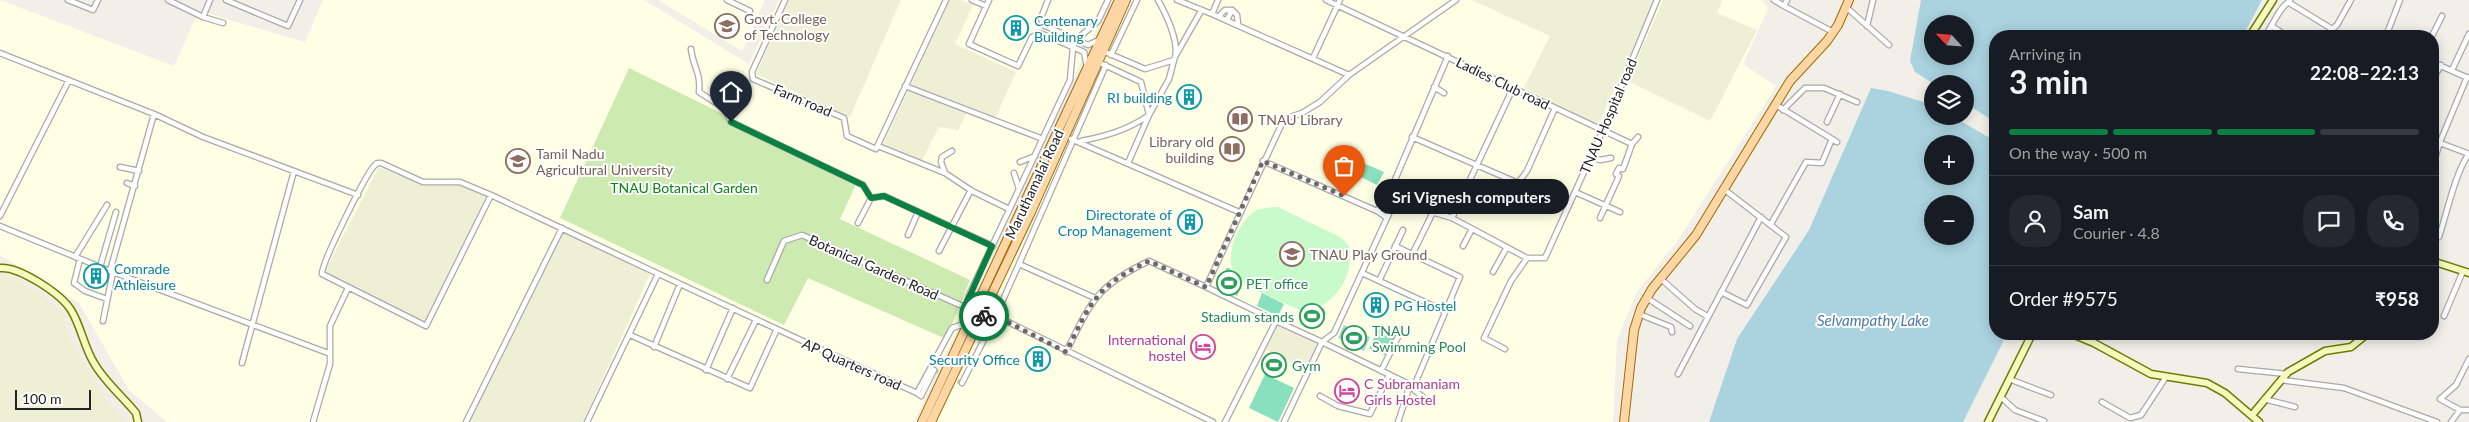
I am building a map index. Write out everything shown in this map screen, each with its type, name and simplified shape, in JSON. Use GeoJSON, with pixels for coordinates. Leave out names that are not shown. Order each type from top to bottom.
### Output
{"type":"FeatureCollection","features":[{"type":"Feature","properties":{"kind":"main road","name":"Maruthamalai Road"},"geometry":{"type":"LineString","coordinates":[[931,422],[978,311],[1119,0]]}},
{"type":"Feature","properties":{"kind":"main road","name":"Maruthamalai Road"},"geometry":{"type":"LineString","coordinates":[[922,422],[967,328],[978,311],[1064,137],[1126,0]]}},
{"type":"Feature","properties":{"kind":"main road"},"geometry":{"type":"LineString","coordinates":[[1624,422],[1634,330],[1647,298],[1696,235],[1780,108],[1790,81],[1833,32],[1847,3]]}},
{"type":"Feature","properties":{"kind":"street"},"geometry":{"type":"LineString","coordinates":[[68,0],[93,10],[98,0]]}},
{"type":"Feature","properties":{"kind":"street"},"geometry":{"type":"LineString","coordinates":[[168,0],[203,17],[223,23]]}},
{"type":"Feature","properties":{"kind":"street"},"geometry":{"type":"LineString","coordinates":[[203,17],[210,0]]}},
{"type":"Feature","properties":{"kind":"street"},"geometry":{"type":"LineString","coordinates":[[226,0],[288,26],[300,0]]}},
{"type":"Feature","properties":{"kind":"street"},"geometry":{"type":"LineString","coordinates":[[727,0],[750,11]]}},
{"type":"Feature","properties":{"kind":"street","name":"Farm road"},"geometry":{"type":"LineString","coordinates":[[785,0],[752,72],[753,79],[844,118],[847,136],[876,149],[878,146]]}},
{"type":"Feature","properties":{"kind":"street"},"geometry":{"type":"LineString","coordinates":[[946,0],[878,146],[945,173],[971,190],[1010,209]]}},
{"type":"Feature","properties":{"kind":"street"},"geometry":{"type":"LineString","coordinates":[[972,0],[986,6]]}},
{"type":"Feature","properties":{"kind":"street"},"geometry":{"type":"LineString","coordinates":[[989,0],[969,44],[1018,66],[1032,37],[1040,33],[1084,52],[1088,68]]}},
{"type":"Feature","properties":{"kind":"street"},"geometry":{"type":"LineString","coordinates":[[1048,0],[1040,18],[1044,25],[1088,45],[1102,39]]}},
{"type":"Feature","properties":{"kind":"street"},"geometry":{"type":"LineString","coordinates":[[978,311],[967,302],[1070,80],[1073,47],[1076,40],[1098,21],[1108,0]]}},
{"type":"Feature","properties":{"kind":"street"},"geometry":{"type":"LineString","coordinates":[[1111,55],[1137,0]]}},
{"type":"Feature","properties":{"kind":"street"},"geometry":{"type":"LineString","coordinates":[[1158,0],[1171,27],[1175,57]]}},
{"type":"Feature","properties":{"kind":"street"},"geometry":{"type":"LineString","coordinates":[[1177,0],[1238,24],[1349,74]]}},
{"type":"Feature","properties":{"kind":"street"},"geometry":{"type":"LineString","coordinates":[[1212,14],[1218,0]]}},
{"type":"Feature","properties":{"kind":"street","name":"Ladies Club road"},"geometry":{"type":"LineString","coordinates":[[1326,0],[1404,35],[1632,144]]}},
{"type":"Feature","properties":{"kind":"street"},"geometry":{"type":"LineString","coordinates":[[1313,58],[1340,0]]}},
{"type":"Feature","properties":{"kind":"street"},"geometry":{"type":"LineString","coordinates":[[1206,287],[1284,119],[1302,113],[1320,102],[1349,74],[1456,0]]}},
{"type":"Feature","properties":{"kind":"street","name":"TNAU Hospital road"},"geometry":{"type":"LineString","coordinates":[[1527,258],[1545,258],[1603,130],[1657,0]]}},
{"type":"Feature","properties":{"kind":"street"},"geometry":{"type":"LineString","coordinates":[[1774,0],[1833,32]]}},
{"type":"Feature","properties":{"kind":"street"},"geometry":{"type":"LineString","coordinates":[[1784,6],[1787,0]]}},
{"type":"Feature","properties":{"kind":"street"},"geometry":{"type":"LineString","coordinates":[[1867,26],[1873,0]]}},
{"type":"Feature","properties":{"kind":"street"},"geometry":{"type":"LineString","coordinates":[[2254,30],[2273,0]]}},
{"type":"Feature","properties":{"kind":"street"},"geometry":{"type":"LineString","coordinates":[[2270,30],[2285,4],[2289,1],[2332,29],[2338,25],[2351,0]]}},
{"type":"Feature","properties":{"kind":"street"},"geometry":{"type":"LineString","coordinates":[[2388,30],[2400,0]]}},
{"type":"Feature","properties":{"kind":"street"},"geometry":{"type":"LineString","coordinates":[[1847,3],[1867,26],[1889,45]]}},
{"type":"Feature","properties":{"kind":"street"},"geometry":{"type":"LineString","coordinates":[[1219,16],[1223,11],[1232,10]]}},
{"type":"Feature","properties":{"kind":"street"},"geometry":{"type":"LineString","coordinates":[[1232,10],[1237,15],[1238,24]]}},
{"type":"Feature","properties":{"kind":"street"},"geometry":{"type":"LineString","coordinates":[[1227,20],[1232,10]]}},
{"type":"Feature","properties":{"kind":"street"},"geometry":{"type":"LineString","coordinates":[[1128,163],[1149,116],[1169,79],[1175,57],[1201,11]]}},
{"type":"Feature","properties":{"kind":"street"},"geometry":{"type":"LineString","coordinates":[[2435,30],[2442,16]]}},
{"type":"Feature","properties":{"kind":"street"},"geometry":{"type":"LineString","coordinates":[[2273,27],[2278,30]]}},
{"type":"Feature","properties":{"kind":"street"},"geometry":{"type":"LineString","coordinates":[[2452,70],[2469,34]]}},
{"type":"Feature","properties":{"kind":"street"},"geometry":{"type":"LineString","coordinates":[[691,49],[692,60],[700,77],[699,92],[724,108],[731,122],[863,185],[871,198]]}},
{"type":"Feature","properties":{"kind":"street"},"geometry":{"type":"LineString","coordinates":[[1103,51],[1145,69],[1175,57]]}},
{"type":"Feature","properties":{"kind":"street"},"geometry":{"type":"LineString","coordinates":[[0,53],[154,114],[203,137],[358,195],[322,272],[323,276],[426,326],[491,195]]}},
{"type":"Feature","properties":{"kind":"street"},"geometry":{"type":"LineString","coordinates":[[1377,211],[1391,193],[1412,137],[1448,56]]}},
{"type":"Feature","properties":{"kind":"street"},"geometry":{"type":"LineString","coordinates":[[1098,62],[1141,82],[1149,116]]}},
{"type":"Feature","properties":{"kind":"street"},"geometry":{"type":"LineString","coordinates":[[962,383],[994,320],[1106,65]]}},
{"type":"Feature","properties":{"kind":"street"},"geometry":{"type":"LineString","coordinates":[[2439,145],[2468,78],[2440,65]]}},
{"type":"Feature","properties":{"kind":"street"},"geometry":{"type":"LineString","coordinates":[[0,216],[69,80]]}},
{"type":"Feature","properties":{"kind":"street"},"geometry":{"type":"LineString","coordinates":[[905,86],[1043,138]]}},
{"type":"Feature","properties":{"kind":"street"},"geometry":{"type":"LineString","coordinates":[[1434,87],[1444,93]]}},
{"type":"Feature","properties":{"kind":"street"},"geometry":{"type":"LineString","coordinates":[[1452,218],[1514,88]]}},
{"type":"Feature","properties":{"kind":"street"},"geometry":{"type":"LineString","coordinates":[[1838,142],[1780,108],[1805,88],[1824,88],[1857,102]]}},
{"type":"Feature","properties":{"kind":"street"},"geometry":{"type":"LineString","coordinates":[[1827,122],[1840,94]]}},
{"type":"Feature","properties":{"kind":"street"},"geometry":{"type":"LineString","coordinates":[[1412,137],[1518,183],[1527,171],[1555,108]]}},
{"type":"Feature","properties":{"kind":"street"},"geometry":{"type":"LineString","coordinates":[[103,321],[112,272],[154,114]]}},
{"type":"Feature","properties":{"kind":"street"},"geometry":{"type":"LineString","coordinates":[[1080,141],[1106,136],[1134,126],[1149,116]]}},
{"type":"Feature","properties":{"kind":"street"},"geometry":{"type":"LineString","coordinates":[[1064,137],[1080,141],[1240,212]]}},
{"type":"Feature","properties":{"kind":"street"},"geometry":{"type":"LineString","coordinates":[[1600,218],[1620,176],[1616,174],[1619,168],[1623,169],[1632,144],[1638,137]]}},
{"type":"Feature","properties":{"kind":"street"},"geometry":{"type":"LineString","coordinates":[[1771,224],[1806,162],[1822,163],[1832,139]]}},
{"type":"Feature","properties":{"kind":"street"},"geometry":{"type":"LineString","coordinates":[[2439,237],[2458,177],[2469,154],[2440,142]]}},
{"type":"Feature","properties":{"kind":"street"},"geometry":{"type":"LineString","coordinates":[[945,173],[941,162],[942,157],[952,151]]}},
{"type":"Feature","properties":{"kind":"street"},"geometry":{"type":"LineString","coordinates":[[1020,162],[1035,156]]}},
{"type":"Feature","properties":{"kind":"street"},"geometry":{"type":"LineString","coordinates":[[1591,157],[1600,160],[1611,158]]}},
{"type":"Feature","properties":{"kind":"street"},"geometry":{"type":"LineString","coordinates":[[1263,161],[1377,211],[1387,218]]}},
{"type":"Feature","properties":{"kind":"street","name":"AP Quarters road"},"geometry":{"type":"LineString","coordinates":[[358,195],[373,167],[381,163],[420,181],[460,182],[917,393]]}},
{"type":"Feature","properties":{"kind":"street"},"geometry":{"type":"LineString","coordinates":[[120,167],[140,171]]}},
{"type":"Feature","properties":{"kind":"street"},"geometry":{"type":"LineString","coordinates":[[242,363],[294,171]]}},
{"type":"Feature","properties":{"kind":"street"},"geometry":{"type":"LineString","coordinates":[[1014,172],[1019,189]]}},
{"type":"Feature","properties":{"kind":"street"},"geometry":{"type":"LineString","coordinates":[[127,182],[135,186]]}},
{"type":"Feature","properties":{"kind":"street"},"geometry":{"type":"LineString","coordinates":[[940,251],[971,190]]}},
{"type":"Feature","properties":{"kind":"street"},"geometry":{"type":"LineString","coordinates":[[1721,292],[1747,305],[1786,237],[1725,190]]}},
{"type":"Feature","properties":{"kind":"street"},"geometry":{"type":"LineString","coordinates":[[1575,192],[1620,212]]}},
{"type":"Feature","properties":{"kind":"street"},"geometry":{"type":"LineString","coordinates":[[1391,193],[1395,201],[1452,218],[1527,258],[1510,281],[1484,338],[1505,349]]}},
{"type":"Feature","properties":{"kind":"street"},"geometry":{"type":"LineString","coordinates":[[871,198],[884,196],[992,246]]}},
{"type":"Feature","properties":{"kind":"street"},"geometry":{"type":"LineString","coordinates":[[858,222],[871,198]]}},
{"type":"Feature","properties":{"kind":"street"},"geometry":{"type":"LineString","coordinates":[[1284,422],[1322,342],[1334,333],[1395,201]]}},
{"type":"Feature","properties":{"kind":"street"},"geometry":{"type":"LineString","coordinates":[[107,205],[78,258],[74,283],[85,291],[108,299]]}},
{"type":"Feature","properties":{"kind":"street"},"geometry":{"type":"LineString","coordinates":[[100,267],[116,212]]}},
{"type":"Feature","properties":{"kind":"street"},"geometry":{"type":"LineString","coordinates":[[908,235],[918,212]]}},
{"type":"Feature","properties":{"kind":"street"},"geometry":{"type":"LineString","coordinates":[[1413,253],[1433,212]]}},
{"type":"Feature","properties":{"kind":"street"},"geometry":{"type":"LineString","coordinates":[[1678,374],[1761,217]]}},
{"type":"Feature","properties":{"kind":"street"},"geometry":{"type":"LineString","coordinates":[[0,226],[112,272],[328,353]]}},
{"type":"Feature","properties":{"kind":"street"},"geometry":{"type":"LineString","coordinates":[[466,422],[562,228]]}},
{"type":"Feature","properties":{"kind":"street"},"geometry":{"type":"LineString","coordinates":[[1463,246],[1472,228]]}},
{"type":"Feature","properties":{"kind":"street"},"geometry":{"type":"LineString","coordinates":[[1379,281],[1403,230]]}},
{"type":"Feature","properties":{"kind":"street","name":"Botanical Garden Road"},"geometry":{"type":"LineString","coordinates":[[767,280],[784,241],[802,235],[978,311],[994,320],[1002,319],[1066,352],[1213,422]]}},
{"type":"Feature","properties":{"kind":"street"},"geometry":{"type":"LineString","coordinates":[[1396,246],[1460,276],[1444,311],[1415,388]]}},
{"type":"Feature","properties":{"kind":"street"},"geometry":{"type":"LineString","coordinates":[[1493,272],[1507,247]]}},
{"type":"Feature","properties":{"kind":"street"},"geometry":{"type":"LineString","coordinates":[[1066,352],[1095,298],[1109,283],[1149,261],[1410,385],[1422,396]]}},
{"type":"Feature","properties":{"kind":"street"},"geometry":{"type":"LineString","coordinates":[[2439,263],[2466,272],[2444,316]]}},
{"type":"Feature","properties":{"kind":"street"},"geometry":{"type":"LineString","coordinates":[[1019,264],[1095,298]]}},
{"type":"Feature","properties":{"kind":"street"},"geometry":{"type":"LineString","coordinates":[[0,268],[5,268],[30,278],[56,294],[71,310],[94,364],[136,413],[138,422]]}},
{"type":"Feature","properties":{"kind":"street"},"geometry":{"type":"LineString","coordinates":[[1362,273],[1444,311]]}},
{"type":"Feature","properties":{"kind":"street"},"geometry":{"type":"LineString","coordinates":[[587,422],[658,274]]}},
{"type":"Feature","properties":{"kind":"street"},"geometry":{"type":"LineString","coordinates":[[1661,279],[1695,309],[1707,316]]}},
{"type":"Feature","properties":{"kind":"street"},"geometry":{"type":"LineString","coordinates":[[654,347],[680,284]]}},
{"type":"Feature","properties":{"kind":"street"},"geometry":{"type":"LineString","coordinates":[[313,422],[330,364],[328,353],[330,326],[348,288]]}},
{"type":"Feature","properties":{"kind":"street"},"geometry":{"type":"LineString","coordinates":[[1647,298],[1690,326]]}},
{"type":"Feature","properties":{"kind":"street"},"geometry":{"type":"LineString","coordinates":[[706,370],[733,308]]}},
{"type":"Feature","properties":{"kind":"street"},"geometry":{"type":"LineString","coordinates":[[1639,314],[1671,327],[1672,332]]}},
{"type":"Feature","properties":{"kind":"street"},"geometry":{"type":"LineString","coordinates":[[727,378],[756,320]]}},
{"type":"Feature","properties":{"kind":"street"},"geometry":{"type":"LineString","coordinates":[[1225,422],[1276,321]]}},
{"type":"Feature","properties":{"kind":"street"},"geometry":{"type":"LineString","coordinates":[[934,370],[921,396],[917,393],[952,328],[961,325],[967,328]]}},
{"type":"Feature","properties":{"kind":"street"},"geometry":{"type":"LineString","coordinates":[[630,335],[750,388],[776,329]]}},
{"type":"Feature","properties":{"kind":"street"},"geometry":{"type":"LineString","coordinates":[[1381,371],[1401,331]]}},
{"type":"Feature","properties":{"kind":"street"},"geometry":{"type":"LineString","coordinates":[[1988,422],[2029,340]]}},
{"type":"Feature","properties":{"kind":"street"},"geometry":{"type":"LineString","coordinates":[[2087,340],[2151,374],[2207,383],[2225,393],[2259,422]]}},
{"type":"Feature","properties":{"kind":"street"},"geometry":{"type":"LineString","coordinates":[[2252,415],[2287,374],[2325,351],[2351,348],[2360,340]]}},
{"type":"Feature","properties":{"kind":"street"},"geometry":{"type":"LineString","coordinates":[[2469,359],[2456,385],[2440,399],[2460,410],[2469,410]]}},
{"type":"Feature","properties":{"kind":"street"},"geometry":{"type":"LineString","coordinates":[[2238,368],[2287,374]]}},
{"type":"Feature","properties":{"kind":"street"},"geometry":{"type":"LineString","coordinates":[[1320,396],[1338,406],[1370,414],[1389,375]]}},
{"type":"Feature","properties":{"kind":"street"},"geometry":{"type":"LineString","coordinates":[[2102,402],[2130,418],[2141,415],[2166,377]]}},
{"type":"Feature","properties":{"kind":"street"},"geometry":{"type":"LineString","coordinates":[[2009,379],[2051,395]]}},
{"type":"Feature","properties":{"kind":"street"},"geometry":{"type":"LineString","coordinates":[[2281,380],[2344,388],[2437,422]]}},
{"type":"Feature","properties":{"kind":"street"},"geometry":{"type":"LineString","coordinates":[[1398,422],[1410,385]]}},
{"type":"Feature","properties":{"kind":"street"},"geometry":{"type":"LineString","coordinates":[[2001,397],[2016,410],[2044,421]]}},
{"type":"Feature","properties":{"kind":"street"},"geometry":{"type":"LineString","coordinates":[[2264,399],[2295,407]]}},
{"type":"Feature","properties":{"kind":"street"},"geometry":{"type":"LineString","coordinates":[[2451,422],[2460,410]]}},
{"type":"Feature","properties":{"kind":"shaded area","name":"Tamil Nadu Agricultural University"},"geometry":{"type":"Polygon","coordinates":[[[0,0],[174,66],[199,11],[305,42],[323,0],[644,0],[749,64],[779,0],[1110,0],[914,422],[167,422],[129,390],[79,303],[0,255],[0,0]]]}},
{"type":"Feature","properties":{"kind":"shaded area","name":"Govt. College of Technology"},"geometry":{"type":"Polygon","coordinates":[[[658,0],[765,0],[742,51],[658,0]]]}},
{"type":"Feature","properties":{"kind":"shaded area"},"geometry":{"type":"Polygon","coordinates":[[[789,0],[901,0],[850,117],[756,74],[789,0]]]}},
{"type":"Feature","properties":{"kind":"shaded area"},"geometry":{"type":"Polygon","coordinates":[[[950,0],[961,0],[973,5],[955,44],[1016,72],[993,123],[967,112],[958,130],[939,127],[920,164],[880,151],[950,0]]]}},
{"type":"Feature","properties":{"kind":"shaded area"},"geometry":{"type":"Polygon","coordinates":[[[1130,0],[1762,0],[1768,9],[1743,64],[1776,86],[1678,240],[1637,292],[1617,340],[1613,422],[934,422],[1130,0]]]}},
{"type":"Feature","properties":{"kind":"shaded area"},"geometry":{"type":"Polygon","coordinates":[[[1472,0],[1656,0],[1598,125],[1524,88],[1550,36],[1472,0]]]}},
{"type":"Feature","properties":{"kind":"shaded area"},"geometry":{"type":"Polygon","coordinates":[[[1663,0],[1722,0],[1717,13],[1757,30],[1710,121],[1628,81],[1663,0]]]}},
{"type":"Feature","properties":{"kind":"shaded area"},"geometry":{"type":"Polygon","coordinates":[[[379,167],[424,185],[461,185],[486,196],[424,323],[337,280],[325,271],[379,167]]]}},
{"type":"Feature","properties":{"kind":"shaded area"},"geometry":{"type":"Polygon","coordinates":[[[563,232],[650,274],[583,422],[469,422],[563,232]]]}},
{"type":"Feature","properties":{"kind":"shaded area"},"geometry":{"type":"Polygon","coordinates":[[[7,274],[39,293],[62,311],[69,337],[109,403],[128,422],[0,422],[0,275],[7,274]]]}},
{"type":"Feature","properties":{"kind":"shaded area"},"geometry":{"type":"Polygon","coordinates":[[[1276,325],[1318,344],[1306,369],[1264,349],[1276,325]]]}},
{"type":"Feature","properties":{"kind":"green space","name":"TNAU Botanical Garden"},"geometry":{"type":"Polygon","coordinates":[[[629,68],[858,180],[840,219],[970,280],[946,339],[808,278],[784,325],[560,218],[629,68]]]}},
{"type":"Feature","properties":{"kind":"green space"},"geometry":{"type":"Polygon","coordinates":[[[1361,162],[1384,172],[1377,185],[1355,174],[1361,162]]]}},
{"type":"Feature","properties":{"kind":"green space"},"geometry":{"type":"Polygon","coordinates":[[[1278,207],[1342,238],[1349,246],[1349,268],[1341,287],[1327,302],[1307,313],[1241,281],[1235,274],[1232,265],[1233,245],[1241,225],[1255,211],[1278,207]]]}},
{"type":"Feature","properties":{"kind":"green space","name":"PET office"},"geometry":{"type":"Polygon","coordinates":[[[1226,268],[1230,268],[1238,293],[1237,297],[1231,287],[1226,289],[1223,281],[1228,279],[1226,268]]]}},
{"type":"Feature","properties":{"kind":"green space"},"geometry":{"type":"Polygon","coordinates":[[[1262,293],[1284,304],[1278,316],[1257,306],[1262,293]]]}},
{"type":"Feature","properties":{"kind":"green space","name":"Stadium stands"},"geometry":{"type":"Polygon","coordinates":[[[1324,308],[1326,314],[1301,325],[1299,318],[1324,308]]]}},
{"type":"Feature","properties":{"kind":"green space"},"geometry":{"type":"Polygon","coordinates":[[[1379,327],[1397,335],[1387,356],[1369,349],[1379,327]]]}},
{"type":"Feature","properties":{"kind":"green space"},"geometry":{"type":"Polygon","coordinates":[[[1265,374],[1294,388],[1278,422],[1249,408],[1265,374]]]}},
{"type":"Feature","properties":{"kind":"water"},"geometry":{"type":"Polygon","coordinates":[[[1921,0],[2262,0],[2246,30],[1989,30],[1989,118],[1974,109],[1974,75],[1924,75],[1924,78],[1915,72],[1910,61],[1921,0]]]}},
{"type":"Feature","properties":{"kind":"water","name":"Selvampathy Lake"},"geometry":{"type":"Polygon","coordinates":[[[1871,88],[1924,102],[1924,125],[1967,125],[1989,138],[1989,340],[2004,340],[1963,422],[1709,422],[1737,339],[1809,230],[1871,88]]]}},
{"type":"Feature","properties":{"kind":"water","name":"TNAU Swimming Pool"},"geometry":{"type":"Polygon","coordinates":[[[1344,325],[1370,337],[1364,351],[1338,338],[1344,325]]]}},
{"type":"Feature","properties":{"kind":"tunnel"},"geometry":{"type":"LineString","coordinates":[[934,370],[962,383]]}},
{"type":"Feature","properties":{"kind":"way so far"},"geometry":{"type":"LineString","coordinates":[[984,316],[994,320],[1002,319],[1066,352],[1095,298],[1109,283],[1149,261],[1206,287],[1263,161],[1344,196]]}},
{"type":"Feature","properties":{"kind":"place","name":"Govt. College of Technology"},"geometry":{"type":"Point","coordinates":[727,26]}},
{"type":"Feature","properties":{"kind":"place","name":"Centenary Building"},"geometry":{"type":"Point","coordinates":[1016,28]}},
{"type":"Feature","properties":{"kind":"place","name":"RI building"},"geometry":{"type":"Point","coordinates":[1189,97]}},
{"type":"Feature","properties":{"kind":"place","name":"TNAU Library"},"geometry":{"type":"Point","coordinates":[1240,119]}},
{"type":"Feature","properties":{"kind":"place","name":"Library old building"},"geometry":{"type":"Point","coordinates":[1232,149]}},
{"type":"Feature","properties":{"kind":"place","name":"Tamil Nadu Agricultural University"},"geometry":{"type":"Point","coordinates":[518,161]}},
{"type":"Feature","properties":{"kind":"place","name":"Sri Vignesh computers"},"geometry":{"type":"Point","coordinates":[1344,196]}},
{"type":"Feature","properties":{"kind":"place","name":"Directorate of Crop Management"},"geometry":{"type":"Point","coordinates":[1190,222]}},
{"type":"Feature","properties":{"kind":"place","name":"TNAU Play Ground"},"geometry":{"type":"Point","coordinates":[1292,254]}},
{"type":"Feature","properties":{"kind":"place","name":"Comrade Athleisure"},"geometry":{"type":"Point","coordinates":[96,276]}},
{"type":"Feature","properties":{"kind":"place","name":"PET office"},"geometry":{"type":"Point","coordinates":[1229,283]}},
{"type":"Feature","properties":{"kind":"place","name":"PG Hostel"},"geometry":{"type":"Point","coordinates":[1376,305]}},
{"type":"Feature","properties":{"kind":"place","name":"Stadium stands"},"geometry":{"type":"Point","coordinates":[1312,316]}},
{"type":"Feature","properties":{"kind":"place","name":"TNAU Swimming Pool"},"geometry":{"type":"Point","coordinates":[1354,338]}},
{"type":"Feature","properties":{"kind":"place","name":"International hostel"},"geometry":{"type":"Point","coordinates":[1203,347]}},
{"type":"Feature","properties":{"kind":"place","name":"Security Office"},"geometry":{"type":"Point","coordinates":[1038,359]}},
{"type":"Feature","properties":{"kind":"place","name":"Gym"},"geometry":{"type":"Point","coordinates":[1274,365]}},
{"type":"Feature","properties":{"kind":"place","name":"C Subramaniam Girls Hostel"},"geometry":{"type":"Point","coordinates":[1347,391]}},
{"type":"Feature","properties":{"kind":"route"},"geometry":{"type":"LineString","coordinates":[[731,122],[863,185],[871,198],[884,196],[992,246],[967,302],[977,307],[975,311],[984,316]]}}]}
